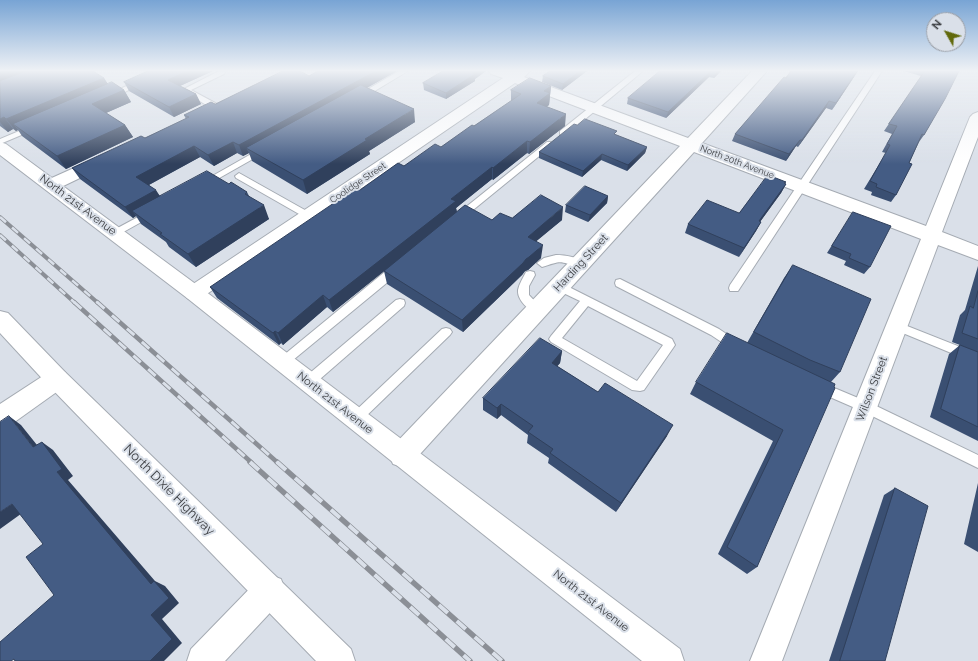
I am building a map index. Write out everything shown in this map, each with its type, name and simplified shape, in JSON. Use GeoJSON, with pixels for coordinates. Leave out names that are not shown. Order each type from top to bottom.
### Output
{"type":"FeatureCollection","features":[{"type":"Feature","properties":{"kind":"street"},"geometry":{"type":"LineString","coordinates":[[200,113],[222,102]]}},
{"type":"Feature","properties":{"kind":"street","name":"Coolidge Street"},"geometry":{"type":"LineString","coordinates":[[194,293],[478,102]]}},
{"type":"Feature","properties":{"kind":"street","name":"North 20th Avenue"},"geometry":{"type":"LineString","coordinates":[[580,102],[978,253]]}},
{"type":"Feature","properties":{"kind":"street","name":"Harding Street"},"geometry":{"type":"LineString","coordinates":[[402,455],[732,102]]}},
{"type":"Feature","properties":{"kind":"street","name":"Wilson Street"},"geometry":{"type":"LineString","coordinates":[[766,661],[978,117]]}},
{"type":"Feature","properties":{"kind":"street","name":"North 21st Avenue"},"geometry":{"type":"LineString","coordinates":[[0,147],[194,293],[668,661]]}},
{"type":"Feature","properties":{"kind":"street"},"geometry":{"type":"LineString","coordinates":[[51,185],[115,154]]}},
{"type":"Feature","properties":{"kind":"street","name":"North Dixie Highway"},"geometry":{"type":"LineString","coordinates":[[0,319],[339,661]]}},
{"type":"Feature","properties":{"kind":"street"},"geometry":{"type":"LineString","coordinates":[[0,418],[58,379]]}},
{"type":"Feature","properties":{"kind":"street"},"geometry":{"type":"LineString","coordinates":[[203,661],[270,590]]}},
{"type":"Feature","properties":{"kind":"lane"},"geometry":{"type":"LineString","coordinates":[[207,102],[214,106]]}},
{"type":"Feature","properties":{"kind":"lane"},"geometry":{"type":"LineString","coordinates":[[452,223],[602,102]]}},
{"type":"Feature","properties":{"kind":"lane"},"geometry":{"type":"LineString","coordinates":[[734,288],[859,102]]}},
{"type":"Feature","properties":{"kind":"lane"},"geometry":{"type":"LineString","coordinates":[[0,142],[43,124]]}},
{"type":"Feature","properties":{"kind":"lane"},"geometry":{"type":"LineString","coordinates":[[198,187],[274,145]]}},
{"type":"Feature","properties":{"kind":"lane"},"geometry":{"type":"LineString","coordinates":[[239,176],[308,216]]}},
{"type":"Feature","properties":{"kind":"lane"},"geometry":{"type":"LineString","coordinates":[[115,233],[156,210]]}},
{"type":"Feature","properties":{"kind":"lane"},"geometry":{"type":"LineString","coordinates":[[542,263],[548,259],[559,257],[566,258],[580,264]]}},
{"type":"Feature","properties":{"kind":"lane"},"geometry":{"type":"LineString","coordinates":[[282,362],[404,263]]}},
{"type":"Feature","properties":{"kind":"lane"},"geometry":{"type":"LineString","coordinates":[[530,275],[524,284],[522,291],[524,298],[538,310]]}},
{"type":"Feature","properties":{"kind":"lane"},"geometry":{"type":"LineString","coordinates":[[620,283],[714,332],[749,353]]}},
{"type":"Feature","properties":{"kind":"lane"},"geometry":{"type":"LineString","coordinates":[[560,286],[587,300],[669,343],[640,386],[636,386],[555,340],[587,300]]}},
{"type":"Feature","properties":{"kind":"lane"},"geometry":{"type":"LineString","coordinates":[[308,382],[400,303]]}},
{"type":"Feature","properties":{"kind":"lane"},"geometry":{"type":"LineString","coordinates":[[897,326],[978,359]]}},
{"type":"Feature","properties":{"kind":"lane"},"geometry":{"type":"LineString","coordinates":[[356,419],[446,332]]}},
{"type":"Feature","properties":{"kind":"lane"},"geometry":{"type":"LineString","coordinates":[[809,382],[866,406],[978,462]]}},
{"type":"Feature","properties":{"kind":"building"},"geometry":{"type":"Polygon","coordinates":[[[0,102],[47,102],[6,119],[4,117],[0,119],[0,102]]]}},
{"type":"Feature","properties":{"kind":"building"},"geometry":{"type":"Polygon","coordinates":[[[65,102],[97,102],[92,104],[125,125],[57,156],[13,124],[65,102]]]}},
{"type":"Feature","properties":{"kind":"building"},"geometry":{"type":"Polygon","coordinates":[[[160,102],[180,102],[169,107],[160,102]]]}},
{"type":"Feature","properties":{"kind":"building"},"geometry":{"type":"Polygon","coordinates":[[[211,102],[215,104],[219,102],[319,102],[239,145],[233,142],[208,155],[194,146],[136,177],[156,190],[125,207],[72,168],[141,136],[145,138],[189,117],[184,115],[211,102]]]}},
{"type":"Feature","properties":{"kind":"building"},"geometry":{"type":"Polygon","coordinates":[[[330,102],[398,102],[414,109],[303,180],[246,148],[330,102]]]}},
{"type":"Feature","properties":{"kind":"building"},"geometry":{"type":"Polygon","coordinates":[[[509,102],[538,102],[537,103],[566,114],[530,142],[527,141],[451,199],[456,201],[329,300],[323,295],[278,333],[275,331],[273,333],[210,287],[356,188],[360,190],[398,163],[404,166],[435,144],[441,147],[472,125],[474,126],[509,102]]]}},
{"type":"Feature","properties":{"kind":"building"},"geometry":{"type":"Polygon","coordinates":[[[639,102],[679,102],[668,112],[639,102]]]}},
{"type":"Feature","properties":{"kind":"building"},"geometry":{"type":"Polygon","coordinates":[[[763,102],[828,102],[802,140],[800,140],[789,154],[735,134],[763,102]]]}},
{"type":"Feature","properties":{"kind":"building"},"geometry":{"type":"Polygon","coordinates":[[[904,102],[943,102],[924,135],[922,134],[909,163],[912,164],[896,195],[876,187],[877,184],[870,181],[890,145],[887,144],[897,126],[889,124],[904,102]]]}},
{"type":"Feature","properties":{"kind":"building"},"geometry":{"type":"Polygon","coordinates":[[[585,119],[617,131],[614,134],[647,147],[628,165],[602,154],[583,171],[539,152],[574,124],[577,125],[585,119]]]}},
{"type":"Feature","properties":{"kind":"building"},"geometry":{"type":"Polygon","coordinates":[[[207,171],[229,184],[231,182],[247,192],[245,194],[264,205],[188,254],[132,211],[207,171]]]}},
{"type":"Feature","properties":{"kind":"building"},"geometry":{"type":"Polygon","coordinates":[[[768,175],[786,182],[784,183],[786,184],[759,221],[761,222],[744,248],[688,224],[707,200],[739,213],[768,175]]]}},
{"type":"Feature","properties":{"kind":"building"},"geometry":{"type":"Polygon","coordinates":[[[585,186],[608,196],[590,215],[566,205],[585,186]]]}},
{"type":"Feature","properties":{"kind":"building"},"geometry":{"type":"Polygon","coordinates":[[[541,195],[563,207],[528,237],[543,245],[526,259],[462,320],[384,271],[465,205],[492,220],[500,213],[512,218],[541,195]]]}},
{"type":"Feature","properties":{"kind":"building"},"geometry":{"type":"Polygon","coordinates":[[[853,212],[891,226],[870,267],[849,258],[851,254],[832,246],[853,212]]]}},
{"type":"Feature","properties":{"kind":"building"},"geometry":{"type":"Polygon","coordinates":[[[793,265],[871,299],[840,372],[810,360],[754,332],[793,265]]]}},
{"type":"Feature","properties":{"kind":"building"},"geometry":{"type":"Polygon","coordinates":[[[978,291],[978,339],[962,333],[970,306],[973,308],[978,291]]]}},
{"type":"Feature","properties":{"kind":"building"},"geometry":{"type":"Polygon","coordinates":[[[727,333],[835,384],[835,388],[757,567],[727,547],[783,430],[696,382],[727,333]]]}},
{"type":"Feature","properties":{"kind":"building"},"geometry":{"type":"Polygon","coordinates":[[[540,338],[562,351],[552,363],[598,392],[605,383],[673,425],[621,503],[550,453],[553,449],[528,432],[533,426],[501,404],[497,408],[483,398],[540,338]]]}},
{"type":"Feature","properties":{"kind":"building"},"geometry":{"type":"Polygon","coordinates":[[[960,345],[978,352],[978,427],[941,409],[960,345]]]}},
{"type":"Feature","properties":{"kind":"building"},"geometry":{"type":"Polygon","coordinates":[[[9,416],[33,447],[42,442],[62,469],[57,472],[151,584],[154,581],[169,598],[151,615],[172,639],[150,661],[15,661],[14,659],[11,661],[0,661],[0,642],[54,595],[26,557],[43,544],[12,504],[0,512],[0,422],[9,416]]]}},
{"type":"Feature","properties":{"kind":"building"},"geometry":{"type":"Polygon","coordinates":[[[895,488],[928,506],[885,661],[840,661],[895,488]]]}},
{"type":"Feature","properties":{"kind":"railway"},"geometry":{"type":"LineString","coordinates":[[0,217],[98,303]]}},
{"type":"Feature","properties":{"kind":"railway"},"geometry":{"type":"LineString","coordinates":[[0,235],[75,303]]}},
{"type":"Feature","properties":{"kind":"railway"},"geometry":{"type":"LineString","coordinates":[[74,302],[252,463]]}},
{"type":"Feature","properties":{"kind":"railway"},"geometry":{"type":"LineString","coordinates":[[97,302],[278,463]]}},
{"type":"Feature","properties":{"kind":"railway"},"geometry":{"type":"LineString","coordinates":[[250,462],[470,661]]}},
{"type":"Feature","properties":{"kind":"railway"},"geometry":{"type":"LineString","coordinates":[[277,462],[502,661]]}}]}
